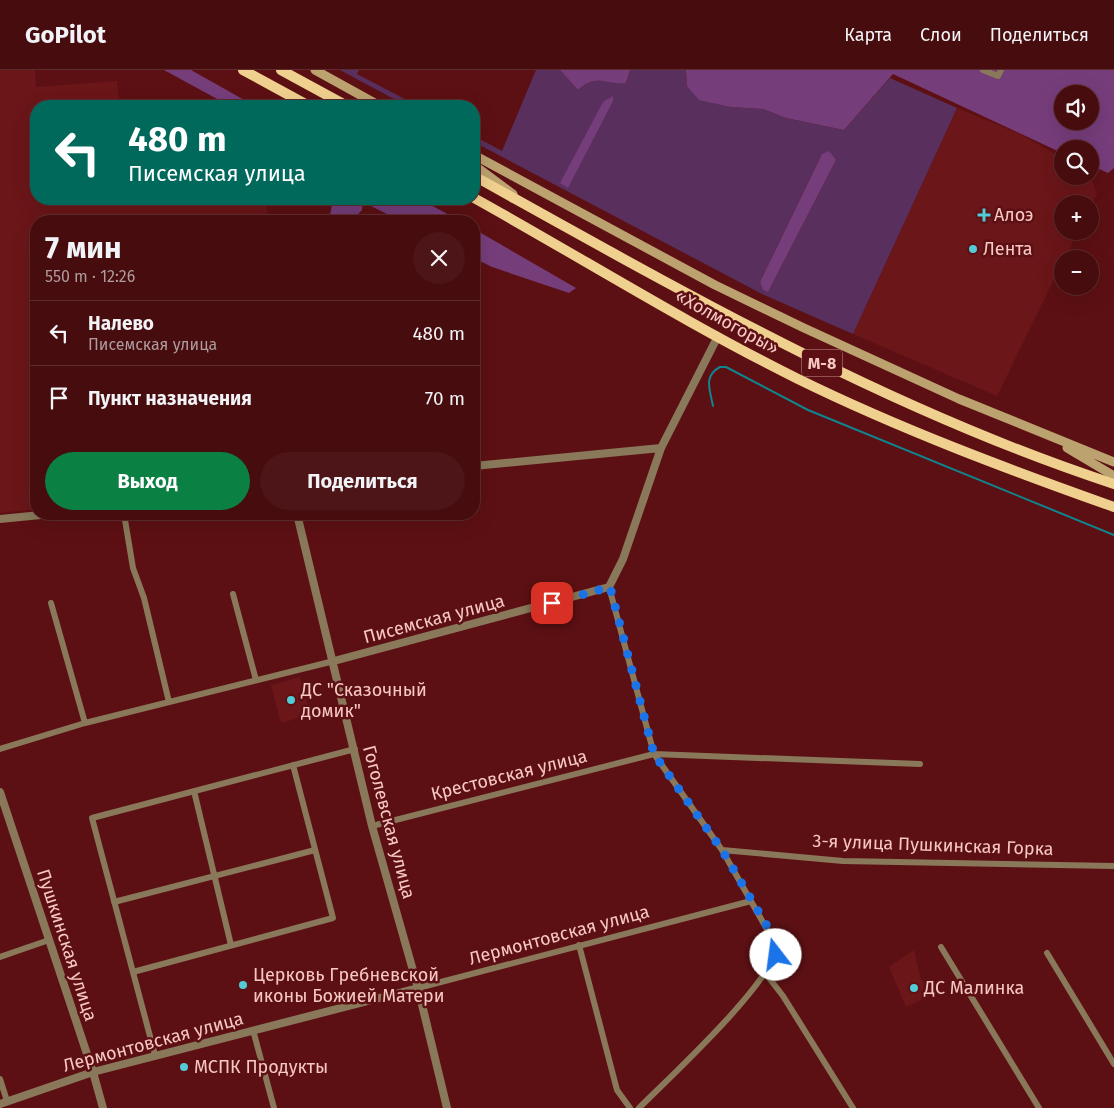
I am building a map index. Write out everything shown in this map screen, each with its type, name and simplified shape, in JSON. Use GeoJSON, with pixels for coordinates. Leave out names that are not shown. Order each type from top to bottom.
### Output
{"type":"FeatureCollection","features":[{"type":"Feature","properties":{"kind":"highway"},"geometry":{"type":"LineString","coordinates":[[243,70],[298,100]]}},
{"type":"Feature","properties":{"kind":"highway"},"geometry":{"type":"LineString","coordinates":[[281,70],[336,100]]}},
{"type":"Feature","properties":{"kind":"highway","name":"«Холмогоры»"},"geometry":{"type":"LineString","coordinates":[[480,179],[732,318],[860,382],[955,426],[1114,484]]}},
{"type":"Feature","properties":{"kind":"highway","name":"«Холмогоры»"},"geometry":{"type":"LineString","coordinates":[[480,202],[587,264],[797,379],[898,424],[1086,497],[1114,506]]}},
{"type":"Feature","properties":{"kind":"main road"},"geometry":{"type":"LineString","coordinates":[[315,70],[369,100]]}},
{"type":"Feature","properties":{"kind":"main road"},"geometry":{"type":"LineString","coordinates":[[480,159],[724,289],[959,399],[1114,462]]}},
{"type":"Feature","properties":{"kind":"main road"},"geometry":{"type":"LineString","coordinates":[[480,169],[542,214]]}},
{"type":"Feature","properties":{"kind":"main road"},"geometry":{"type":"LineString","coordinates":[[1046,435],[1114,476]]}},
{"type":"Feature","properties":{"kind":"main road"},"geometry":{"type":"LineString","coordinates":[[1086,497],[1114,512]]}},
{"type":"Feature","properties":{"kind":"street"},"geometry":{"type":"LineString","coordinates":[[983,70],[998,76],[1001,70]]}},
{"type":"Feature","properties":{"kind":"street"},"geometry":{"type":"LineString","coordinates":[[639,1108],[702,1045],[766,974],[776,955],[777,947],[722,850],[654,754],[610,587],[623,559],[661,448],[718,336]]}},
{"type":"Feature","properties":{"kind":"street"},"geometry":{"type":"LineString","coordinates":[[480,465],[661,448]]}},
{"type":"Feature","properties":{"kind":"street"},"geometry":{"type":"LineString","coordinates":[[0,519],[30,516]]}},
{"type":"Feature","properties":{"kind":"street"},"geometry":{"type":"LineString","coordinates":[[125,520],[132,568],[144,598],[170,702]]}},
{"type":"Feature","properties":{"kind":"street","name":"Гоголевская улица"},"geometry":{"type":"LineString","coordinates":[[298,520],[372,826],[418,988],[447,1108]]}},
{"type":"Feature","properties":{"kind":"street","name":"Писемская улица"},"geometry":{"type":"LineString","coordinates":[[0,749],[85,723],[334,662],[610,587]]}},
{"type":"Feature","properties":{"kind":"street"},"geometry":{"type":"LineString","coordinates":[[233,594],[256,680]]}},
{"type":"Feature","properties":{"kind":"street"},"geometry":{"type":"LineString","coordinates":[[50,603],[85,723]]}},
{"type":"Feature","properties":{"kind":"street"},"geometry":{"type":"LineString","coordinates":[[156,1056],[92,818],[355,749]]}},
{"type":"Feature","properties":{"kind":"street","name":"Крестовская улица"},"geometry":{"type":"LineString","coordinates":[[372,826],[654,754],[920,764]]}},
{"type":"Feature","properties":{"kind":"street"},"geometry":{"type":"LineString","coordinates":[[133,972],[333,918],[293,765]]}},
{"type":"Feature","properties":{"kind":"street"},"geometry":{"type":"LineString","coordinates":[[194,791],[231,945]]}},
{"type":"Feature","properties":{"kind":"street","name":"Пушкинская улица"},"geometry":{"type":"LineString","coordinates":[[1,795],[93,1072],[103,1108]]}},
{"type":"Feature","properties":{"kind":"street"},"geometry":{"type":"LineString","coordinates":[[114,902],[315,850]]}},
{"type":"Feature","properties":{"kind":"street","name":"3-я улица Пушкинская Горка"},"geometry":{"type":"LineString","coordinates":[[722,850],[843,862],[1114,866]]}},
{"type":"Feature","properties":{"kind":"street","name":"Лермонтовская улица"},"geometry":{"type":"LineString","coordinates":[[4,1103],[93,1072],[751,901]]}},
{"type":"Feature","properties":{"kind":"street"},"geometry":{"type":"LineString","coordinates":[[0,957],[49,940]]}},
{"type":"Feature","properties":{"kind":"street"},"geometry":{"type":"LineString","coordinates":[[579,945],[617,1090],[630,1108]]}},
{"type":"Feature","properties":{"kind":"street"},"geometry":{"type":"LineString","coordinates":[[941,947],[1039,1108]]}},
{"type":"Feature","properties":{"kind":"street"},"geometry":{"type":"LineString","coordinates":[[1047,953],[1114,1064]]}},
{"type":"Feature","properties":{"kind":"street"},"geometry":{"type":"LineString","coordinates":[[766,974],[788,1004],[853,1108]]}},
{"type":"Feature","properties":{"kind":"street"},"geometry":{"type":"LineString","coordinates":[[253,1030],[274,1108]]}},
{"type":"Feature","properties":{"kind":"street"},"geometry":{"type":"LineString","coordinates":[[0,1079],[4,1103]]}},
{"type":"Feature","properties":{"kind":"shaded area"},"geometry":{"type":"Polygon","coordinates":[[[0,70],[35,70],[36,87],[117,81],[119,100],[30,100],[30,205],[267,205],[267,215],[30,215],[30,510],[0,513],[0,70]]]}},
{"type":"Feature","properties":{"kind":"shaded area"},"geometry":{"type":"Polygon","coordinates":[[[164,70],[191,70],[244,100],[219,100],[164,70]]]}},
{"type":"Feature","properties":{"kind":"shaded area"},"geometry":{"type":"Polygon","coordinates":[[[340,70],[359,70],[357,74],[407,100],[396,100],[340,70]]]}},
{"type":"Feature","properties":{"kind":"shaded area"},"geometry":{"type":"Polygon","coordinates":[[[536,70],[560,70],[578,90],[589,83],[600,80],[626,83],[630,70],[686,70],[687,86],[731,107],[763,109],[786,118],[844,130],[890,78],[957,108],[853,334],[762,294],[480,145],[480,139],[502,151],[536,70]],[[822,154],[760,282],[763,290],[768,292],[836,160],[822,154]]]}},
{"type":"Feature","properties":{"kind":"shaded area"},"geometry":{"type":"Polygon","coordinates":[[[560,70],[630,70],[626,83],[596,81],[578,90],[560,70]]]}},
{"type":"Feature","properties":{"kind":"shaded area"},"geometry":{"type":"Polygon","coordinates":[[[686,70],[1114,70],[1114,168],[1108,173],[1099,169],[1099,140],[1054,140],[1054,149],[893,74],[844,130],[786,118],[763,109],[731,107],[699,100],[687,86],[686,70]]]}},
{"type":"Feature","properties":{"kind":"shaded area"},"geometry":{"type":"Polygon","coordinates":[[[613,96],[613,101],[568,188],[560,183],[603,102],[613,96]]]}},
{"type":"Feature","properties":{"kind":"shaded area"},"geometry":{"type":"Polygon","coordinates":[[[957,108],[1022,135],[1054,153],[1054,185],[1094,185],[1096,195],[1054,195],[1054,240],[1074,240],[1069,250],[1054,250],[1054,279],[997,396],[853,334],[957,108]]]}},
{"type":"Feature","properties":{"kind":"shaded area"},"geometry":{"type":"Polygon","coordinates":[[[829,151],[836,160],[768,292],[763,290],[760,282],[822,154],[829,151]]]}},
{"type":"Feature","properties":{"kind":"shaded area"},"geometry":{"type":"Polygon","coordinates":[[[332,205],[363,205],[362,210],[357,215],[330,215],[332,205]]]}},
{"type":"Feature","properties":{"kind":"shaded area"},"geometry":{"type":"Polygon","coordinates":[[[369,205],[431,205],[449,215],[389,215],[369,205]]]}},
{"type":"Feature","properties":{"kind":"shaded area"},"geometry":{"type":"Polygon","coordinates":[[[480,232],[576,288],[569,293],[492,267],[480,261],[480,232]]]}},
{"type":"Feature","properties":{"kind":"shaded area","name":"ДС \"Сказочный домик\""},"geometry":{"type":"Polygon","coordinates":[[[300,677],[310,715],[281,723],[271,685],[300,677]]]}},
{"type":"Feature","properties":{"kind":"shaded area"},"geometry":{"type":"Polygon","coordinates":[[[914,950],[920,977],[926,986],[929,996],[906,1007],[889,967],[914,950]]]}},
{"type":"Feature","properties":{"kind":"waterway"},"geometry":{"type":"LineString","coordinates":[[713,406],[709,389],[711,375],[720,367],[726,367],[808,410],[1114,535]]}},
{"type":"Feature","properties":{"kind":"place","name":"Алоэ"},"geometry":{"type":"Point","coordinates":[984,215]}},
{"type":"Feature","properties":{"kind":"place","name":"Лента"},"geometry":{"type":"Point","coordinates":[973,249]}},
{"type":"Feature","properties":{"kind":"place","name":"ДС \"Сказочный домик\""},"geometry":{"type":"Point","coordinates":[291,700]}},
{"type":"Feature","properties":{"kind":"place","name":"Церковь Гребневской иконы Божией Матери"},"geometry":{"type":"Point","coordinates":[243,985]}},
{"type":"Feature","properties":{"kind":"place","name":"ДС Малинка"},"geometry":{"type":"Point","coordinates":[914,988]}},
{"type":"Feature","properties":{"kind":"place","name":"МСПК Продукты"},"geometry":{"type":"Point","coordinates":[184,1067]}},
{"type":"Feature","properties":{"kind":"route"},"geometry":{"type":"LineString","coordinates":[[552,603],[610,587],[654,754],[722,850],[774,938],[777,947],[776,955]]}}]}
